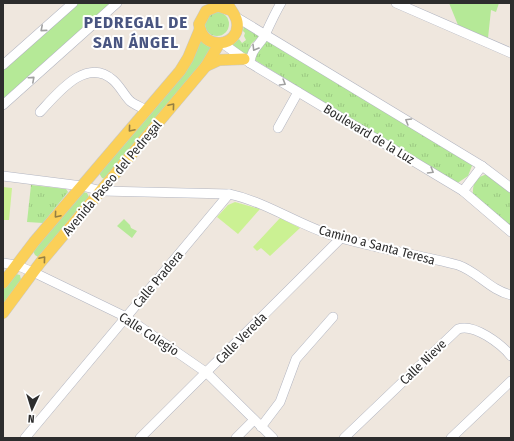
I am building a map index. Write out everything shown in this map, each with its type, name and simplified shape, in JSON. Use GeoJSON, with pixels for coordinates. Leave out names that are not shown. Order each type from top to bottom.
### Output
{"type":"FeatureCollection","features":[{"type":"Feature","properties":{"kind":"main road"},"geometry":{"type":"LineString","coordinates":[[218,6],[231,10],[237,28],[235,33],[227,41],[221,43],[209,41],[200,29],[200,19],[207,7],[218,6]]}},
{"type":"Feature","properties":{"kind":"main road","name":"Avenida Paseo del Pedregal"},"geometry":{"type":"LineString","coordinates":[[3,283],[16,265],[184,65],[200,29]]}},
{"type":"Feature","properties":{"kind":"main road","name":"Avenida Paseo del Pedregal"},"geometry":{"type":"LineString","coordinates":[[3,313],[33,272],[206,66],[221,43]]}},
{"type":"Feature","properties":{"kind":"main road"},"geometry":{"type":"LineString","coordinates":[[206,66],[219,60],[247,61]]}},
{"type":"Feature","properties":{"kind":"street"},"geometry":{"type":"LineString","coordinates":[[3,64],[73,3]]}},
{"type":"Feature","properties":{"kind":"street"},"geometry":{"type":"LineString","coordinates":[[3,105],[117,3]]}},
{"type":"Feature","properties":{"kind":"street"},"geometry":{"type":"LineString","coordinates":[[247,61],[252,50],[264,35],[269,22],[281,3]]}},
{"type":"Feature","properties":{"kind":"street"},"geometry":{"type":"LineString","coordinates":[[396,3],[511,53]]}},
{"type":"Feature","properties":{"kind":"street"},"geometry":{"type":"LineString","coordinates":[[231,10],[264,35],[482,166],[511,188]]}},
{"type":"Feature","properties":{"kind":"street","name":"Boulevard de la Luz"},"geometry":{"type":"LineString","coordinates":[[221,43],[247,61],[463,191],[511,232]]}},
{"type":"Feature","properties":{"kind":"street"},"geometry":{"type":"LineString","coordinates":[[40,112],[68,84],[80,75],[94,72],[102,73],[111,78],[131,101],[146,110]]}},
{"type":"Feature","properties":{"kind":"street"},"geometry":{"type":"LineString","coordinates":[[278,128],[298,92]]}},
{"type":"Feature","properties":{"kind":"street"},"geometry":{"type":"LineString","coordinates":[[463,191],[482,166]]}},
{"type":"Feature","properties":{"kind":"street","name":"Camino a Santa Teresa"},"geometry":{"type":"LineString","coordinates":[[3,176],[82,186],[102,191],[229,194],[264,204],[307,225],[341,238],[458,265],[468,269],[492,288],[511,295]]}},
{"type":"Feature","properties":{"kind":"street","name":"Calle Pradera"},"geometry":{"type":"LineString","coordinates":[[25,438],[229,194]]}},
{"type":"Feature","properties":{"kind":"street","name":"Calle Vereda"},"geometry":{"type":"LineString","coordinates":[[140,438],[341,238]]}},
{"type":"Feature","properties":{"kind":"street","name":"Calle Colegio"},"geometry":{"type":"LineString","coordinates":[[3,263],[16,265],[33,272],[126,317],[206,373],[273,438]]}},
{"type":"Feature","properties":{"kind":"street"},"geometry":{"type":"LineString","coordinates":[[261,427],[280,402],[296,359],[333,317]]}},
{"type":"Feature","properties":{"kind":"street","name":"Calle Nieve"},"geometry":{"type":"LineString","coordinates":[[344,438],[458,329],[469,328],[480,332],[501,345],[511,356]]}},
{"type":"Feature","properties":{"kind":"street"},"geometry":{"type":"LineString","coordinates":[[451,438],[511,381]]}},
{"type":"Feature","properties":{"kind":"street"},"geometry":{"type":"LineString","coordinates":[[236,438],[254,420]]}},
{"type":"Feature","properties":{"kind":"green space"},"geometry":{"type":"Polygon","coordinates":[[[78,3],[114,3],[3,102],[3,70],[78,3]]]}},
{"type":"Feature","properties":{"kind":"green space"},"geometry":{"type":"Polygon","coordinates":[[[449,3],[499,3],[496,12],[491,10],[488,38],[458,25],[449,3]]]}},
{"type":"Feature","properties":{"kind":"green space"},"geometry":{"type":"Polygon","coordinates":[[[217,12],[226,15],[229,24],[226,33],[217,36],[208,33],[205,24],[208,15],[217,12]]]}},
{"type":"Feature","properties":{"kind":"green space"},"geometry":{"type":"Polygon","coordinates":[[[244,25],[261,35],[251,44],[248,56],[232,45],[239,39],[242,43],[246,40],[244,36],[245,33],[243,31],[244,25]]]}},
{"type":"Feature","properties":{"kind":"green space"},"geometry":{"type":"Polygon","coordinates":[[[199,40],[207,46],[215,48],[106,179],[102,178],[99,173],[199,40]]]}},
{"type":"Feature","properties":{"kind":"green space"},"geometry":{"type":"Polygon","coordinates":[[[266,40],[473,163],[468,176],[456,184],[255,60],[255,56],[266,40]]]}},
{"type":"Feature","properties":{"kind":"green space"},"geometry":{"type":"Polygon","coordinates":[[[488,174],[511,192],[511,228],[473,194],[474,183],[481,176],[488,174]]]}},
{"type":"Feature","properties":{"kind":"green space"},"geometry":{"type":"Polygon","coordinates":[[[31,185],[66,189],[68,192],[43,223],[27,222],[31,185]]]}},
{"type":"Feature","properties":{"kind":"green space"},"geometry":{"type":"Polygon","coordinates":[[[3,187],[12,188],[9,220],[3,220],[3,187]]]}},
{"type":"Feature","properties":{"kind":"green space"},"geometry":{"type":"Polygon","coordinates":[[[83,192],[87,193],[89,197],[38,257],[35,255],[33,251],[83,192]]]}},
{"type":"Feature","properties":{"kind":"green space"},"geometry":{"type":"Polygon","coordinates":[[[235,202],[260,209],[238,234],[217,217],[228,205],[235,202]]]}},
{"type":"Feature","properties":{"kind":"green space"},"geometry":{"type":"Polygon","coordinates":[[[280,218],[300,228],[270,256],[261,248],[257,251],[253,247],[280,218]]]}},
{"type":"Feature","properties":{"kind":"green space"},"geometry":{"type":"Polygon","coordinates":[[[124,219],[131,228],[137,231],[132,238],[117,226],[124,219]]]}},
{"type":"Feature","properties":{"kind":"green space"},"geometry":{"type":"Polygon","coordinates":[[[16,274],[20,275],[21,280],[3,307],[3,289],[16,274]]]}},
{"type":"Feature","properties":{"kind":"district","name":"PEDREGAL DE SAN ÁNGEL"},"geometry":{"type":"Point","coordinates":[136,32]}}]}
